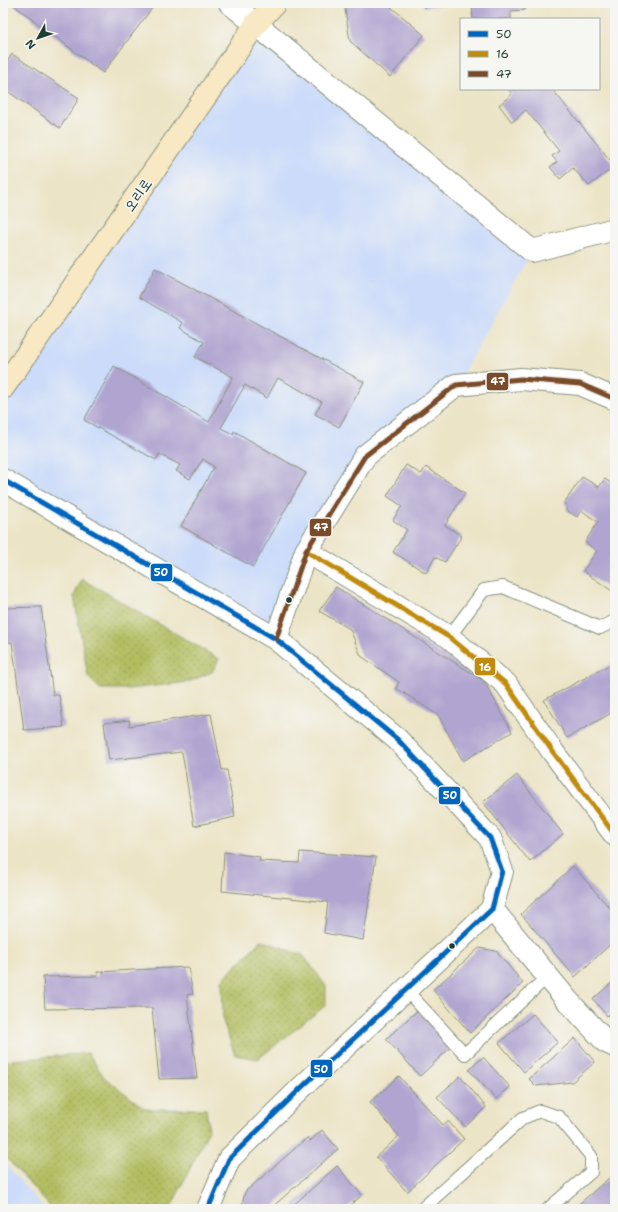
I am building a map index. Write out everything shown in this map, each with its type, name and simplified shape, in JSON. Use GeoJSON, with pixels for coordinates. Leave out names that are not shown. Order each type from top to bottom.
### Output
{"type":"FeatureCollection","features":[{"type":"Feature","properties":{"kind":"main road","name":"오리로"},"geometry":{"type":"LineString","coordinates":[[3,388],[256,24],[275,3]]}},
{"type":"Feature","properties":{"kind":"street"},"geometry":{"type":"LineString","coordinates":[[230,3],[532,251],[615,229]]}},
{"type":"Feature","properties":{"kind":"street"},"geometry":{"type":"LineString","coordinates":[[276,639],[306,551],[365,456],[456,385],[521,379],[572,383],[580,384],[615,399]]}},
{"type":"Feature","properties":{"kind":"street"},"geometry":{"type":"LineString","coordinates":[[3,480],[276,639],[398,740],[490,838],[502,871],[492,908],[301,1088],[229,1159],[208,1209]]}},
{"type":"Feature","properties":{"kind":"street"},"geometry":{"type":"LineString","coordinates":[[306,551],[449,637],[506,684],[553,752],[615,835]]}},
{"type":"Feature","properties":{"kind":"street"},"geometry":{"type":"LineString","coordinates":[[492,908],[568,1001],[606,1042],[615,1046]]}},
{"type":"Feature","properties":{"kind":"lane"},"geometry":{"type":"LineString","coordinates":[[449,637],[484,590],[503,587],[600,628],[615,621]]}},
{"type":"Feature","properties":{"kind":"lane"},"geometry":{"type":"LineString","coordinates":[[406,990],[465,1054],[548,976]]}},
{"type":"Feature","properties":{"kind":"lane"},"geometry":{"type":"LineString","coordinates":[[422,1209],[523,1118],[540,1111],[559,1117],[591,1156],[591,1172],[548,1209]]}},
{"type":"Feature","properties":{"kind":"shaded area"},"geometry":{"type":"Polygon","coordinates":[[[256,24],[532,251],[456,385],[365,456],[276,639],[3,480],[3,388],[256,24]]]}},
{"type":"Feature","properties":{"kind":"shaded area"},"geometry":{"type":"Polygon","coordinates":[[[3,1161],[43,1207],[45,1209],[3,1209],[3,1161]]]}},
{"type":"Feature","properties":{"kind":"green space"},"geometry":{"type":"Polygon","coordinates":[[[82,579],[219,659],[212,672],[188,682],[129,689],[100,689],[88,677],[74,596],[82,579]]]}},
{"type":"Feature","properties":{"kind":"green space"},"geometry":{"type":"Polygon","coordinates":[[[261,940],[303,955],[326,986],[326,1005],[258,1059],[235,1055],[223,1021],[222,980],[261,940]]]}},
{"type":"Feature","properties":{"kind":"green space"},"geometry":{"type":"Polygon","coordinates":[[[88,1053],[104,1077],[145,1109],[206,1109],[209,1130],[170,1209],[52,1209],[3,1154],[3,1061],[88,1053]]]}},
{"type":"Feature","properties":{"kind":"building"},"geometry":{"type":"Polygon","coordinates":[[[11,3],[156,3],[103,73],[11,3]]]}},
{"type":"Feature","properties":{"kind":"building"},"geometry":{"type":"Polygon","coordinates":[[[350,3],[393,3],[391,7],[424,35],[390,77],[350,41],[345,9],[350,3]]]}},
{"type":"Feature","properties":{"kind":"building"},"geometry":{"type":"Polygon","coordinates":[[[423,3],[470,3],[470,4],[424,7],[423,3]]]}},
{"type":"Feature","properties":{"kind":"building"},"geometry":{"type":"Polygon","coordinates":[[[472,3],[526,3],[525,10],[511,11],[511,18],[473,18],[472,3]]]}},
{"type":"Feature","properties":{"kind":"building"},"geometry":{"type":"Polygon","coordinates":[[[12,54],[79,98],[60,128],[3,88],[3,68],[12,54]]]}},
{"type":"Feature","properties":{"kind":"building"},"geometry":{"type":"Polygon","coordinates":[[[509,90],[553,90],[615,166],[589,186],[573,168],[560,179],[550,167],[557,162],[552,156],[559,151],[526,110],[512,122],[499,105],[512,94],[509,90]]]}},
{"type":"Feature","properties":{"kind":"building"},"geometry":{"type":"Polygon","coordinates":[[[155,268],[364,382],[339,427],[315,414],[322,402],[278,378],[267,398],[245,385],[221,428],[233,434],[234,431],[306,473],[253,567],[181,526],[214,467],[203,459],[190,479],[176,471],[180,465],[159,454],[156,460],[84,420],[114,366],[209,422],[233,377],[195,357],[204,342],[180,328],[183,323],[139,297],[155,268]]]}},
{"type":"Feature","properties":{"kind":"building"},"geometry":{"type":"Polygon","coordinates":[[[406,465],[421,474],[426,467],[465,493],[445,525],[462,536],[445,562],[435,557],[426,573],[393,552],[407,530],[393,520],[402,506],[387,496],[406,465]]]}},
{"type":"Feature","properties":{"kind":"building"},"geometry":{"type":"Polygon","coordinates":[[[582,477],[599,487],[605,479],[615,486],[615,593],[583,571],[597,551],[585,542],[598,522],[581,510],[577,517],[566,510],[567,506],[564,503],[582,477]]]}},
{"type":"Feature","properties":{"kind":"building"},"geometry":{"type":"Polygon","coordinates":[[[336,587],[484,681],[512,732],[463,761],[438,715],[396,688],[399,682],[361,656],[350,629],[319,611],[336,587]]]}},
{"type":"Feature","properties":{"kind":"building"},"geometry":{"type":"Polygon","coordinates":[[[41,607],[53,695],[59,695],[64,727],[24,730],[12,642],[3,643],[3,608],[41,607]]]}},
{"type":"Feature","properties":{"kind":"building"},"geometry":{"type":"Polygon","coordinates":[[[615,662],[615,711],[567,738],[544,700],[615,662]]]}},
{"type":"Feature","properties":{"kind":"building"},"geometry":{"type":"Polygon","coordinates":[[[211,714],[222,770],[227,770],[235,817],[194,826],[182,752],[109,760],[104,723],[130,720],[129,726],[211,714]]]}},
{"type":"Feature","properties":{"kind":"building"},"geometry":{"type":"Polygon","coordinates":[[[517,775],[563,834],[530,862],[483,802],[517,775]]]}},
{"type":"Feature","properties":{"kind":"building"},"geometry":{"type":"Polygon","coordinates":[[[224,852],[260,857],[259,861],[299,863],[300,852],[376,857],[363,940],[324,933],[328,902],[222,891],[224,852]]]}},
{"type":"Feature","properties":{"kind":"building"},"geometry":{"type":"Polygon","coordinates":[[[573,866],[615,914],[615,940],[575,977],[521,914],[573,866]]]}},
{"type":"Feature","properties":{"kind":"building"},"geometry":{"type":"Polygon","coordinates":[[[479,948],[496,951],[523,983],[470,1033],[433,990],[479,948]]]}},
{"type":"Feature","properties":{"kind":"building"},"geometry":{"type":"Polygon","coordinates":[[[188,967],[193,994],[187,995],[197,1078],[159,1079],[152,1008],[45,1009],[43,977],[98,976],[97,972],[188,967]]]}},
{"type":"Feature","properties":{"kind":"building"},"geometry":{"type":"Polygon","coordinates":[[[615,980],[615,1009],[607,1016],[593,999],[615,980]]]}},
{"type":"Feature","properties":{"kind":"building"},"geometry":{"type":"Polygon","coordinates":[[[418,1010],[452,1046],[420,1076],[386,1039],[418,1010]]]}},
{"type":"Feature","properties":{"kind":"building"},"geometry":{"type":"Polygon","coordinates":[[[533,1014],[558,1042],[524,1072],[499,1043],[533,1014]]]}},
{"type":"Feature","properties":{"kind":"building"},"geometry":{"type":"Polygon","coordinates":[[[575,1038],[595,1062],[572,1082],[536,1086],[529,1079],[575,1038]]]}},
{"type":"Feature","properties":{"kind":"building"},"geometry":{"type":"Polygon","coordinates":[[[483,1057],[510,1087],[496,1099],[469,1070],[483,1057]]]}},
{"type":"Feature","properties":{"kind":"building"},"geometry":{"type":"Polygon","coordinates":[[[399,1076],[443,1125],[448,1121],[464,1139],[407,1192],[376,1157],[399,1136],[370,1102],[399,1076]]]}},
{"type":"Feature","properties":{"kind":"building"},"geometry":{"type":"Polygon","coordinates":[[[460,1076],[486,1107],[465,1127],[437,1097],[460,1076]]]}},
{"type":"Feature","properties":{"kind":"building"},"geometry":{"type":"Polygon","coordinates":[[[322,1130],[338,1149],[270,1209],[241,1209],[245,1192],[307,1138],[310,1141],[322,1130]]]}},
{"type":"Feature","properties":{"kind":"building"},"geometry":{"type":"Polygon","coordinates":[[[337,1166],[362,1195],[346,1209],[289,1209],[337,1166]]]}},
{"type":"Feature","properties":{"kind":"building"},"geometry":{"type":"Polygon","coordinates":[[[615,1173],[615,1209],[573,1209],[615,1173]]]}},
{"type":"Feature","properties":{"kind":"transit line","name":"47"},"geometry":{"type":"LineString","coordinates":[[276,639],[306,551],[365,456],[456,385],[521,379],[580,384],[615,399]]}},
{"type":"Feature","properties":{"kind":"transit line","name":"50"},"geometry":{"type":"LineString","coordinates":[[3,480],[276,639],[398,740],[490,838],[502,871],[492,909],[301,1088],[229,1159],[208,1209]]}},
{"type":"Feature","properties":{"kind":"transit line","name":"16"},"geometry":{"type":"LineString","coordinates":[[306,551],[449,637],[506,684],[553,752],[615,835]]}}]}
